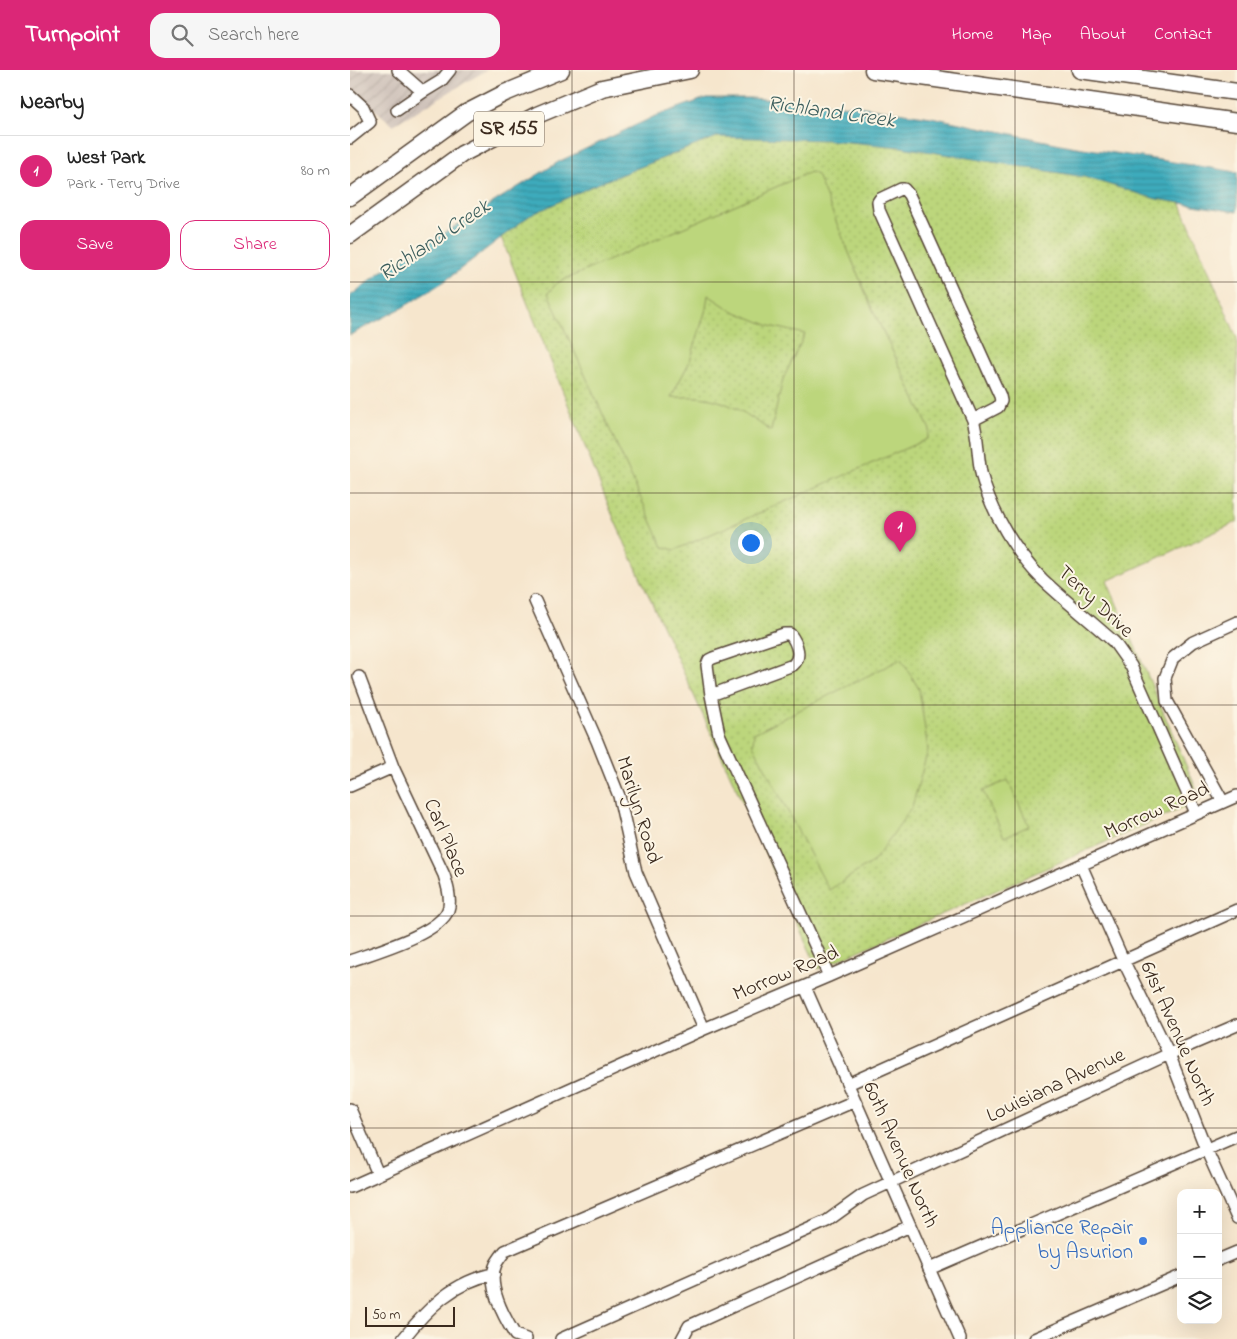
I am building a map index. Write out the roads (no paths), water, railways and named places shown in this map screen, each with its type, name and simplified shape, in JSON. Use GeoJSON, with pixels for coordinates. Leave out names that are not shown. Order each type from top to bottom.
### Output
{"type":"FeatureCollection","features":[{"type":"Feature","properties":{"kind":"highway","name":"SR 155"},"geometry":{"type":"LineString","coordinates":[[350,197],[466,113],[505,93],[561,70]]}},
{"type":"Feature","properties":{"kind":"highway","name":"SR 155"},"geometry":{"type":"LineString","coordinates":[[350,235],[462,154],[537,114],[602,88],[690,70]]}},
{"type":"Feature","properties":{"kind":"highway"},"geometry":{"type":"LineString","coordinates":[[873,70],[1237,122]]}},
{"type":"Feature","properties":{"kind":"highway"},"geometry":{"type":"LineString","coordinates":[[1080,70],[1237,92]]}},
{"type":"Feature","properties":{"kind":"street"},"geometry":{"type":"LineString","coordinates":[[398,70],[423,92]]}},
{"type":"Feature","properties":{"kind":"street"},"geometry":{"type":"LineString","coordinates":[[396,110],[441,81],[450,70]]}},
{"type":"Feature","properties":{"kind":"street"},"geometry":{"type":"LineString","coordinates":[[350,96],[364,107],[370,122],[350,138]]}},
{"type":"Feature","properties":{"kind":"street","name":"Terry Drive"},"geometry":{"type":"LineString","coordinates":[[973,420],[998,407],[1001,401],[1000,396],[909,195],[904,189],[901,189],[880,199],[878,202],[879,210],[973,420],[977,431],[979,465],[982,479],[1006,531],[1027,562],[1044,580],[1114,642],[1126,656],[1196,814]]}},
{"type":"Feature","properties":{"kind":"street","name":"Marilyn Road"},"geometry":{"type":"LineString","coordinates":[[535,601],[618,796],[636,872],[704,1029]]}},
{"type":"Feature","properties":{"kind":"street"},"geometry":{"type":"LineString","coordinates":[[1223,802],[1167,701],[1164,678],[1173,658],[1193,642],[1237,622]]}},
{"type":"Feature","properties":{"kind":"street"},"geometry":{"type":"LineString","coordinates":[[711,695],[797,662],[799,656],[790,634],[784,634],[709,660],[707,665],[711,695],[719,734],[829,976]]}},
{"type":"Feature","properties":{"kind":"street","name":"Carl Place"},"geometry":{"type":"LineString","coordinates":[[350,961],[416,936],[436,926],[449,909],[448,891],[444,875],[393,767],[359,676]]}},
{"type":"Feature","properties":{"kind":"street"},"geometry":{"type":"LineString","coordinates":[[350,786],[393,767]]}},
{"type":"Feature","properties":{"kind":"street","name":"Morrow Road"},"geometry":{"type":"LineString","coordinates":[[350,1187],[704,1029],[804,987],[1237,796]]}},
{"type":"Feature","properties":{"kind":"street","name":"61st Avenue North"},"geometry":{"type":"LineString","coordinates":[[1081,865],[1123,960],[1169,1054],[1206,1149],[1237,1218]]}},
{"type":"Feature","properties":{"kind":"street"},"geometry":{"type":"LineString","coordinates":[[848,1084],[1237,910]]}},
{"type":"Feature","properties":{"kind":"street","name":"60th Avenue North"},"geometry":{"type":"LineString","coordinates":[[804,987],[960,1339]]}},
{"type":"Feature","properties":{"kind":"street","name":"Louisiana Avenue"},"geometry":{"type":"LineString","coordinates":[[561,1339],[827,1221],[863,1194],[1169,1054],[1237,1025]]}},
{"type":"Feature","properties":{"kind":"street"},"geometry":{"type":"LineString","coordinates":[[526,1339],[515,1335],[502,1314],[493,1283],[495,1265],[505,1251],[855,1101]]}},
{"type":"Feature","properties":{"kind":"street"},"geometry":{"type":"LineString","coordinates":[[350,1109],[378,1174]]}},
{"type":"Feature","properties":{"kind":"street"},"geometry":{"type":"LineString","coordinates":[[929,1269],[1237,1136]]}},
{"type":"Feature","properties":{"kind":"street"},"geometry":{"type":"LineString","coordinates":[[682,1339],[689,1326],[910,1226]]}},
{"type":"Feature","properties":{"kind":"street"},"geometry":{"type":"LineString","coordinates":[[1222,1258],[1237,1252]]}},
{"type":"Feature","properties":{"kind":"street"},"geometry":{"type":"LineString","coordinates":[[403,1339],[437,1302],[459,1285],[494,1274]]}},
{"type":"Feature","properties":{"kind":"street"},"geometry":{"type":"LineString","coordinates":[[1034,1339],[1177,1278]]}},
{"type":"Feature","properties":{"kind":"water","name":"Richland Creek"},"geometry":{"type":"Polygon","coordinates":[[[706,98],[751,98],[864,107],[931,117],[1070,146],[1237,172],[1237,212],[1156,199],[1084,177],[901,147],[828,140],[717,137],[592,186],[529,216],[445,281],[402,308],[350,335],[350,296],[381,272],[560,161],[653,117],[706,98]]]}},
{"type":"Feature","properties":{"kind":"place","name":"West Park"},"geometry":{"type":"Point","coordinates":[900,552]}},
{"type":"Feature","properties":{"kind":"place","name":"Appliance Repair by Asurion"},"geometry":{"type":"Point","coordinates":[1143,1241]}}]}
